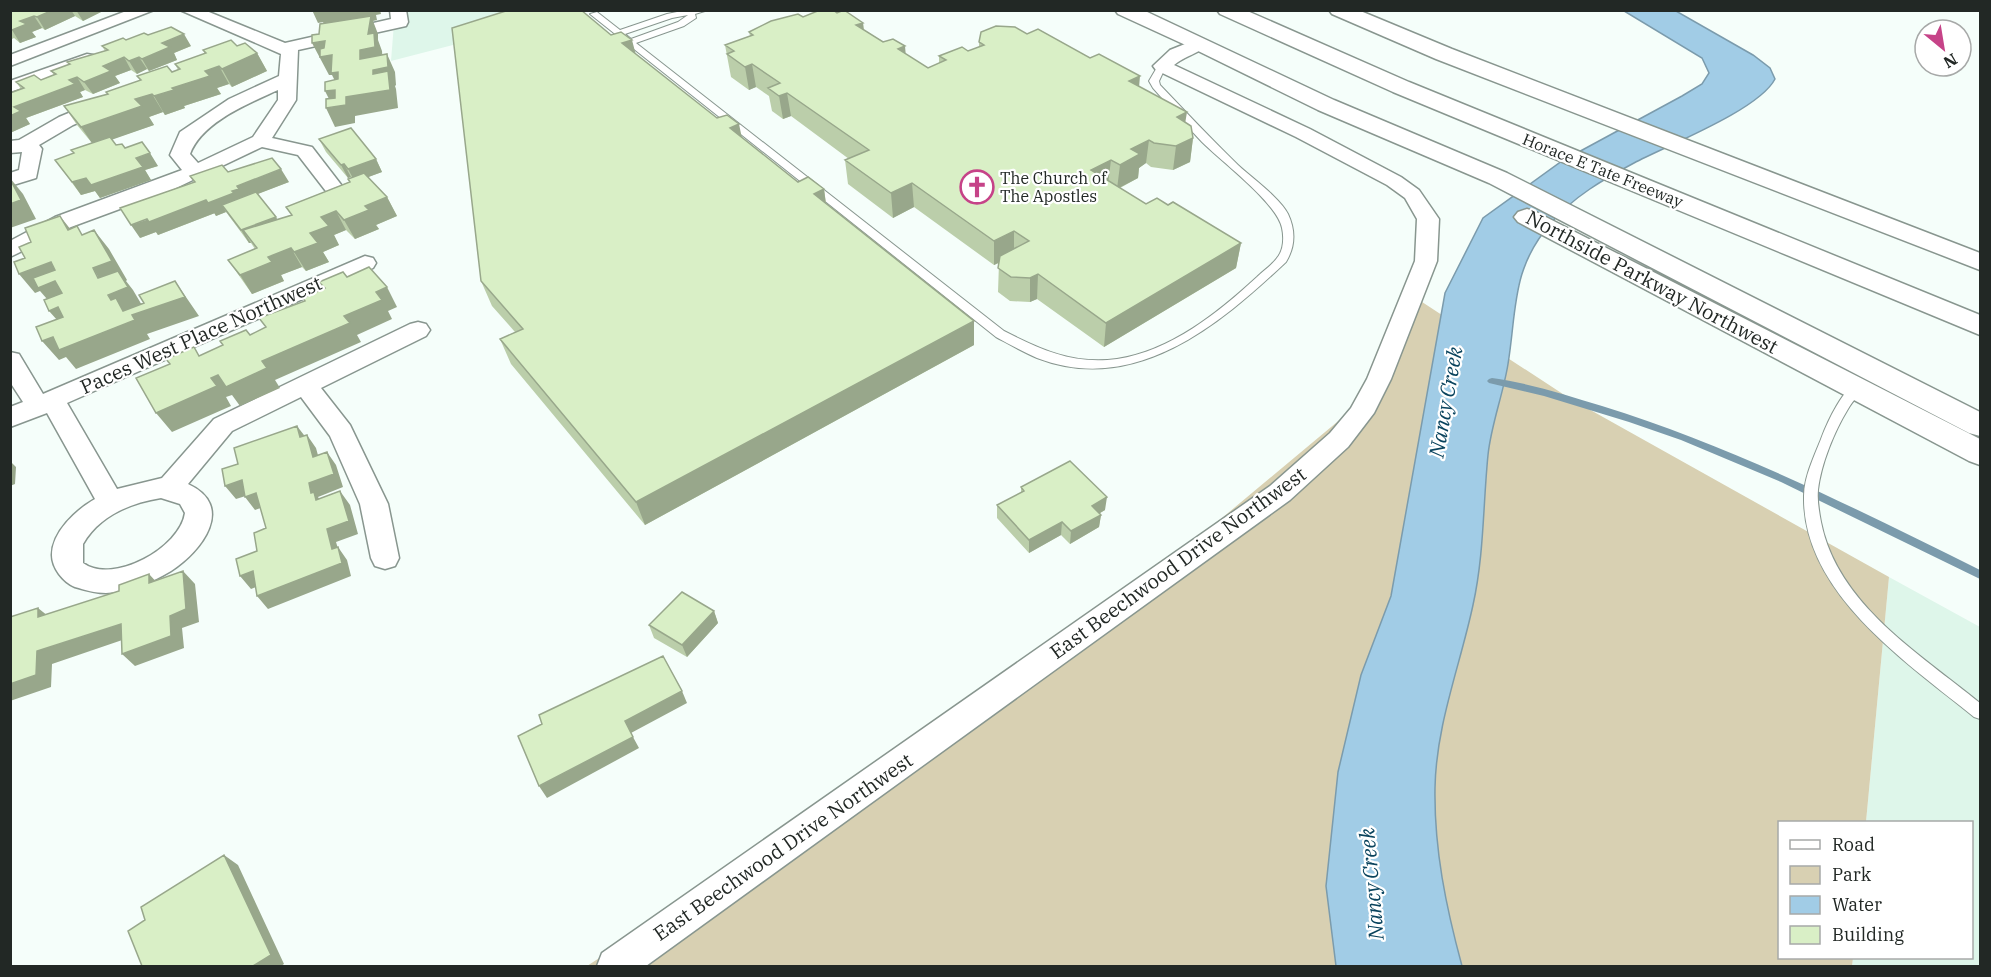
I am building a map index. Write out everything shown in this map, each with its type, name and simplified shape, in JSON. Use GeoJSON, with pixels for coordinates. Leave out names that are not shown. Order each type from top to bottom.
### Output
{"type":"FeatureCollection","features":[{"type":"Feature","properties":{"kind":"main road","name":"Northside Parkway Northwest"},"geometry":{"type":"LineString","coordinates":[[1125,10],[1200,43],[1487,185],[1866,379],[1980,425]]}},
{"type":"Feature","properties":{"kind":"main road","name":"Horace E Tate Freeway"},"geometry":{"type":"LineString","coordinates":[[1227,10],[1500,128],[1980,326]]}},
{"type":"Feature","properties":{"kind":"main road"},"geometry":{"type":"LineString","coordinates":[[1339,10],[1980,262]]}},
{"type":"Feature","properties":{"kind":"main road","name":"Northside Parkway Northwest"},"geometry":{"type":"LineString","coordinates":[[1866,379],[1980,453]]}},
{"type":"Feature","properties":{"kind":"street"},"geometry":{"type":"LineString","coordinates":[[10,61],[146,10]]}},
{"type":"Feature","properties":{"kind":"street"},"geometry":{"type":"LineString","coordinates":[[10,250],[63,222],[167,185],[260,141],[287,100],[290,51],[188,10]]}},
{"type":"Feature","properties":{"kind":"street"},"geometry":{"type":"LineString","coordinates":[[284,48],[400,22],[398,10]]}},
{"type":"Feature","properties":{"kind":"street"},"geometry":{"type":"LineString","coordinates":[[10,87],[107,46],[92,31]]}},
{"type":"Feature","properties":{"kind":"street"},"geometry":{"type":"LineString","coordinates":[[234,47],[255,37]]}},
{"type":"Feature","properties":{"kind":"street"},"geometry":{"type":"LineString","coordinates":[[1162,66],[1176,54],[1200,43]]}},
{"type":"Feature","properties":{"kind":"street","name":"East Beechwood Drive Northwest"},"geometry":{"type":"LineString","coordinates":[[615,966],[1280,493],[1339,440],[1361,413],[1379,379],[1426,261],[1428,219],[1422,206],[1412,194],[1384,176],[1303,133],[1162,66]]}},
{"type":"Feature","properties":{"kind":"street"},"geometry":{"type":"LineString","coordinates":[[195,172],[180,155],[187,136],[236,103],[288,79]]}},
{"type":"Feature","properties":{"kind":"street"},"geometry":{"type":"LineString","coordinates":[[17,146],[118,98]]}},
{"type":"Feature","properties":{"kind":"street"},"geometry":{"type":"LineString","coordinates":[[260,141],[305,151],[339,195]]}},
{"type":"Feature","properties":{"kind":"street"},"geometry":{"type":"LineString","coordinates":[[10,180],[29,174],[32,149],[17,146]]}},
{"type":"Feature","properties":{"kind":"street","name":"Paces West Place Northwest"},"geometry":{"type":"LineString","coordinates":[[10,418],[365,263]]}},
{"type":"Feature","properties":{"kind":"street"},"geometry":{"type":"LineString","coordinates":[[168,489],[223,425],[418,330]]}},
{"type":"Feature","properties":{"kind":"street"},"geometry":{"type":"LineString","coordinates":[[10,360],[45,403],[111,503]]}},
{"type":"Feature","properties":{"kind":"street"},"geometry":{"type":"LineString","coordinates":[[305,386],[341,432],[374,504],[385,558]]}},
{"type":"Feature","properties":{"kind":"street"},"geometry":{"type":"LineString","coordinates":[[168,489],[187,493],[195,500],[199,509],[194,531],[185,543],[157,565],[122,579],[104,581],[77,576],[69,568],[65,558],[67,547],[82,523],[111,503],[145,490],[168,489]]}},
{"type":"Feature","properties":{"kind":"lane"},"geometry":{"type":"LineString","coordinates":[[656,62],[650,55],[651,45],[699,11]]}},
{"type":"Feature","properties":{"kind":"lane"},"geometry":{"type":"LineString","coordinates":[[619,33],[670,16],[699,11]]}},
{"type":"Feature","properties":{"kind":"lane"},"geometry":{"type":"LineString","coordinates":[[594,14],[1000,334],[1035,352],[1075,364],[1103,365],[1134,362],[1148,357],[1207,324],[1250,291],[1282,260],[1288,249],[1287,221],[1281,211],[1206,140],[1156,86],[1154,81],[1162,66]]}},
{"type":"Feature","properties":{"kind":"lane"},"geometry":{"type":"LineString","coordinates":[[629,42],[681,24]]}},
{"type":"Feature","properties":{"kind":"lane"},"geometry":{"type":"LineString","coordinates":[[1866,379],[1835,419],[1813,478],[1810,502],[1824,554],[1839,584],[1861,610],[1906,652],[1980,712]]}},
{"type":"Feature","properties":{"kind":"shaded area"},"geometry":{"type":"Polygon","coordinates":[[[395,11],[585,11],[391,61],[395,11]]]}},
{"type":"Feature","properties":{"kind":"shaded area"},"geometry":{"type":"Polygon","coordinates":[[[1889,577],[1980,627],[1980,966],[1852,966],[1853,959],[1973,959],[1973,821],[1866,821],[1889,577]]]}},
{"type":"Feature","properties":{"kind":"green space"},"geometry":{"type":"Polygon","coordinates":[[[1419,300],[1569,398],[1889,577],[1866,821],[1778,821],[1778,959],[1853,959],[1852,966],[587,966],[905,759],[1222,518],[1367,397],[1419,300]]]}},
{"type":"Feature","properties":{"kind":"water","name":"Nancy Creek"},"geometry":{"type":"Polygon","coordinates":[[[1624,11],[1676,11],[1753,55],[1770,68],[1775,79],[1766,91],[1751,103],[1711,126],[1634,163],[1579,197],[1551,223],[1529,257],[1518,290],[1508,364],[1490,444],[1477,587],[1444,718],[1436,765],[1435,811],[1439,856],[1446,900],[1462,966],[1336,966],[1326,886],[1338,772],[1361,675],[1391,596],[1445,293],[1483,218],[1562,161],[1702,84],[1709,73],[1702,58],[1624,11]]]}},
{"type":"Feature","properties":{"kind":"building"},"geometry":{"type":"Polygon","coordinates":[[[10,10],[53,10],[20,21],[27,24],[12,30],[10,29],[10,10]]]}},
{"type":"Feature","properties":{"kind":"building"},"geometry":{"type":"Polygon","coordinates":[[[509,10],[581,10],[611,35],[621,32],[632,40],[622,43],[717,118],[727,115],[739,124],[730,128],[798,182],[808,177],[824,189],[814,194],[974,321],[636,502],[500,339],[523,329],[481,281],[452,28],[509,10]]]}},
{"type":"Feature","properties":{"kind":"building","name":"The Church of The Apostles"},"geometry":{"type":"Polygon","coordinates":[[[820,10],[833,10],[837,13],[844,10],[863,23],[856,25],[883,42],[893,39],[905,46],[898,49],[928,68],[946,60],[939,56],[962,47],[968,51],[984,45],[979,42],[981,32],[996,26],[1015,27],[1027,34],[1038,29],[1090,58],[1099,54],[1140,76],[1129,81],[1187,112],[1177,117],[1191,126],[1193,138],[1176,146],[1154,143],[1149,140],[1131,149],[1140,154],[1120,165],[1111,160],[1091,170],[1146,204],[1157,198],[1168,205],[1173,202],[1241,243],[1106,323],[1038,274],[1030,278],[1011,277],[998,268],[1000,256],[1029,241],[1014,231],[994,241],[912,183],[891,193],[845,160],[869,150],[787,93],[779,96],[768,88],[780,83],[752,64],[745,67],[727,54],[734,51],[725,45],[753,35],[749,32],[771,21],[798,14],[803,17],[820,10]]]}},
{"type":"Feature","properties":{"kind":"building"},"geometry":{"type":"Polygon","coordinates":[[[371,16],[368,34],[374,33],[375,47],[360,50],[360,59],[387,54],[388,67],[373,70],[373,74],[388,71],[390,90],[346,97],[346,105],[326,108],[326,99],[335,98],[335,90],[325,91],[325,82],[338,79],[338,72],[331,73],[332,55],[320,57],[320,49],[324,48],[325,41],[312,43],[312,35],[319,34],[320,24],[371,16]]]}},
{"type":"Feature","properties":{"kind":"building"},"geometry":{"type":"Polygon","coordinates":[[[171,27],[184,34],[162,43],[170,47],[142,59],[139,57],[129,61],[124,57],[103,66],[111,71],[84,82],[77,77],[69,80],[75,84],[14,107],[21,111],[10,116],[10,93],[24,88],[16,82],[34,75],[41,80],[56,74],[51,71],[70,64],[67,62],[108,50],[102,46],[123,38],[126,40],[144,33],[148,35],[171,27]]]}},
{"type":"Feature","properties":{"kind":"building"},"geometry":{"type":"Polygon","coordinates":[[[231,40],[237,46],[245,43],[257,53],[222,69],[219,66],[205,71],[210,76],[172,88],[174,90],[135,99],[142,106],[81,127],[64,106],[108,94],[106,92],[141,80],[137,76],[167,66],[172,72],[180,69],[175,64],[206,53],[203,50],[231,40]]]}},
{"type":"Feature","properties":{"kind":"building"},"geometry":{"type":"Polygon","coordinates":[[[351,128],[376,159],[348,169],[344,164],[341,165],[319,139],[351,128]]]}},
{"type":"Feature","properties":{"kind":"building"},"geometry":{"type":"Polygon","coordinates":[[[110,137],[116,145],[122,144],[125,148],[142,142],[150,153],[136,158],[143,167],[91,185],[86,178],[72,182],[55,160],[74,153],[71,150],[110,137]]]}},
{"type":"Feature","properties":{"kind":"building"},"geometry":{"type":"Polygon","coordinates":[[[272,158],[281,169],[237,186],[239,189],[232,191],[234,193],[208,203],[206,200],[149,222],[147,219],[131,225],[120,208],[195,182],[190,176],[222,165],[228,172],[272,158]]]}},
{"type":"Feature","properties":{"kind":"building"},"geometry":{"type":"Polygon","coordinates":[[[364,173],[387,197],[365,206],[369,210],[344,220],[336,211],[321,217],[329,226],[310,233],[318,243],[294,252],[291,248],[268,257],[272,262],[240,275],[228,260],[257,248],[243,230],[292,215],[286,207],[350,182],[348,179],[364,173]]]}},
{"type":"Feature","properties":{"kind":"building"},"geometry":{"type":"Polygon","coordinates":[[[10,179],[21,200],[10,204],[10,179]]]}},
{"type":"Feature","properties":{"kind":"building"},"geometry":{"type":"Polygon","coordinates":[[[256,192],[276,217],[241,230],[222,205],[256,192]]]}},
{"type":"Feature","properties":{"kind":"building"},"geometry":{"type":"Polygon","coordinates":[[[60,216],[68,230],[77,226],[82,235],[94,230],[112,261],[93,268],[98,278],[118,271],[128,287],[108,295],[111,300],[116,298],[123,311],[144,303],[139,295],[175,281],[185,297],[132,315],[135,320],[59,350],[53,337],[42,341],[36,327],[63,317],[58,307],[49,311],[44,300],[62,293],[55,281],[38,288],[33,278],[55,270],[51,262],[19,274],[14,262],[25,258],[19,247],[31,242],[25,228],[60,216]]]}},
{"type":"Feature","properties":{"kind":"building"},"geometry":{"type":"Polygon","coordinates":[[[369,267],[387,287],[376,292],[382,300],[344,316],[350,323],[262,361],[267,368],[226,387],[218,375],[211,378],[217,386],[156,413],[136,378],[170,364],[166,359],[194,347],[199,356],[223,345],[220,341],[246,330],[250,335],[266,327],[259,318],[305,301],[303,298],[325,288],[319,282],[343,272],[347,277],[369,267]]]}},
{"type":"Feature","properties":{"kind":"building"},"geometry":{"type":"Polygon","coordinates":[[[297,426],[300,437],[307,435],[313,457],[327,452],[334,474],[309,483],[311,493],[314,492],[316,500],[340,491],[349,521],[327,529],[332,549],[338,547],[342,563],[257,596],[253,571],[240,576],[236,559],[257,551],[254,533],[266,528],[256,493],[245,497],[242,480],[225,486],[222,469],[238,464],[234,448],[297,426]]]}},
{"type":"Feature","properties":{"kind":"building"},"geometry":{"type":"Polygon","coordinates":[[[1070,461],[1107,497],[1092,506],[1101,515],[1071,531],[1062,522],[1029,540],[997,505],[1024,491],[1021,487],[1070,461]]]}},
{"type":"Feature","properties":{"kind":"building"},"geometry":{"type":"Polygon","coordinates":[[[183,571],[186,609],[170,616],[171,636],[122,654],[121,624],[37,651],[36,675],[10,684],[10,617],[38,608],[38,617],[119,591],[119,585],[149,574],[149,583],[183,571]]]}},
{"type":"Feature","properties":{"kind":"building"},"geometry":{"type":"Polygon","coordinates":[[[682,592],[714,611],[682,645],[649,625],[682,592]]]}},
{"type":"Feature","properties":{"kind":"building"},"geometry":{"type":"Polygon","coordinates":[[[663,656],[682,691],[625,721],[633,737],[539,786],[518,736],[542,724],[539,715],[663,656]]]}},
{"type":"Feature","properties":{"kind":"building"},"geometry":{"type":"Polygon","coordinates":[[[224,855],[271,955],[253,966],[142,966],[128,931],[145,920],[141,907],[224,855]]]}},
{"type":"Feature","properties":{"kind":"waterway"},"geometry":{"type":"LineString","coordinates":[[1492,381],[1547,393],[1633,419],[1735,458],[1883,526],[1980,575]]}},
{"type":"Feature","properties":{"kind":"place","name":"The Church of The Apostles"},"geometry":{"type":"Point","coordinates":[977,187]}}]}
